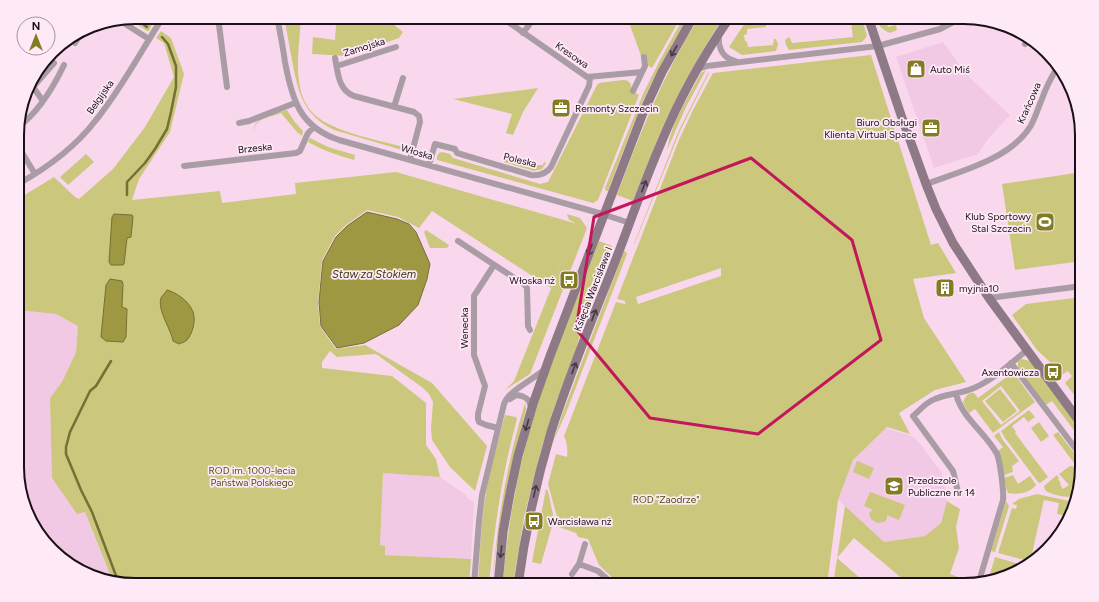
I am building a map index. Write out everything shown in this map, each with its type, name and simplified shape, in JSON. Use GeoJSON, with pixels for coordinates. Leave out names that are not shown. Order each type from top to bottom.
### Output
{"type":"FeatureCollection","features":[{"type":"Feature","properties":{"kind":"street","name":"Belgijska"},"geometry":{"type":"LineString","coordinates":[[24,180],[35,174],[66,150],[96,120],[118,90],[159,24]]}},
{"type":"Feature","properties":{"kind":"street"},"geometry":{"type":"LineString","coordinates":[[219,24],[227,87]]}},
{"type":"Feature","properties":{"kind":"street","name":"Włoska"},"geometry":{"type":"LineString","coordinates":[[278,24],[289,85],[295,103],[314,127],[333,138],[604,214],[630,223]]}},
{"type":"Feature","properties":{"kind":"street","name":"Kresowa"},"geometry":{"type":"LineString","coordinates":[[511,24],[584,76],[590,78],[642,72]]}},
{"type":"Feature","properties":{"kind":"street"},"geometry":{"type":"LineString","coordinates":[[523,33],[530,24]]}},
{"type":"Feature","properties":{"kind":"street","name":"Księcia Warcisława I"},"geometry":{"type":"LineString","coordinates":[[499,578],[503,532],[510,493],[518,456],[531,410],[635,133],[673,51],[689,24]]}},
{"type":"Feature","properties":{"kind":"street","name":"Księcia Warcisława I"},"geometry":{"type":"LineString","coordinates":[[519,578],[528,525],[542,462],[570,380],[663,137],[697,70],[725,24]]}},
{"type":"Feature","properties":{"kind":"street"},"geometry":{"type":"LineString","coordinates":[[870,24],[926,184],[936,209],[953,243],[989,298],[1075,415]]}},
{"type":"Feature","properties":{"kind":"street"},"geometry":{"type":"LineString","coordinates":[[697,70],[706,66],[878,46],[940,29],[951,24]]}},
{"type":"Feature","properties":{"kind":"street"},"geometry":{"type":"LineString","coordinates":[[126,25],[149,39]]}},
{"type":"Feature","properties":{"kind":"street"},"geometry":{"type":"LineString","coordinates":[[720,32],[718,42],[722,53],[729,60],[742,62]]}},
{"type":"Feature","properties":{"kind":"street","name":"Zamojska"},"geometry":{"type":"LineString","coordinates":[[337,66],[396,47]]}},
{"type":"Feature","properties":{"kind":"street"},"geometry":{"type":"LineString","coordinates":[[633,91],[645,66],[644,57]]}},
{"type":"Feature","properties":{"kind":"street","name":"Zamojska"},"geometry":{"type":"LineString","coordinates":[[335,58],[340,84],[347,93],[414,112],[420,118],[410,160]]}},
{"type":"Feature","properties":{"kind":"street"},"geometry":{"type":"LineString","coordinates":[[36,84],[54,63]]}},
{"type":"Feature","properties":{"kind":"street"},"geometry":{"type":"LineString","coordinates":[[25,121],[43,101],[64,65]]}},
{"type":"Feature","properties":{"kind":"street","name":"Krańcowa"},"geometry":{"type":"LineString","coordinates":[[926,184],[984,163],[998,156],[1018,140],[1030,127],[1055,71]]}},
{"type":"Feature","properties":{"kind":"street"},"geometry":{"type":"LineString","coordinates":[[394,107],[403,78]]}},
{"type":"Feature","properties":{"kind":"street","name":"Poleska"},"geometry":{"type":"LineString","coordinates":[[429,165],[435,144],[455,149],[457,153],[524,173],[535,175],[543,174],[550,167],[589,86],[590,78]]}},
{"type":"Feature","properties":{"kind":"street"},"geometry":{"type":"LineString","coordinates":[[34,89],[43,101]]}},
{"type":"Feature","properties":{"kind":"street"},"geometry":{"type":"LineString","coordinates":[[239,123],[249,121],[295,103]]}},
{"type":"Feature","properties":{"kind":"street","name":"Brzeska"},"geometry":{"type":"LineString","coordinates":[[184,166],[296,153],[300,151],[306,137],[314,127]]}},
{"type":"Feature","properties":{"kind":"street"},"geometry":{"type":"LineString","coordinates":[[24,156],[35,174]]}},
{"type":"Feature","properties":{"kind":"street"},"geometry":{"type":"LineString","coordinates":[[458,241],[525,285],[527,288],[528,326],[530,330]]}},
{"type":"Feature","properties":{"kind":"street","name":"Wenecka"},"geometry":{"type":"LineString","coordinates":[[494,265],[474,296],[474,355],[485,386],[478,417],[479,422],[498,428]]}},
{"type":"Feature","properties":{"kind":"street"},"geometry":{"type":"LineString","coordinates":[[989,298],[1075,287]]}},
{"type":"Feature","properties":{"kind":"street"},"geometry":{"type":"LineString","coordinates":[[958,492],[953,471],[913,416],[935,398],[956,394],[981,385],[1027,350]]}},
{"type":"Feature","properties":{"kind":"street"},"geometry":{"type":"LineString","coordinates":[[1011,363],[1075,448]]}},
{"type":"Feature","properties":{"kind":"street"},"geometry":{"type":"LineString","coordinates":[[475,578],[481,500],[505,401],[510,395],[546,368]]}},
{"type":"Feature","properties":{"kind":"street"},"geometry":{"type":"LineString","coordinates":[[956,394],[960,406],[997,454],[1003,491],[1003,500],[980,577]]}},
{"type":"Feature","properties":{"kind":"street"},"geometry":{"type":"LineString","coordinates":[[502,410],[509,400],[516,395],[525,397],[529,400],[531,410]]}},
{"type":"Feature","properties":{"kind":"street"},"geometry":{"type":"LineString","coordinates":[[572,574],[579,564],[585,544]]}},
{"type":"Feature","properties":{"kind":"street"},"geometry":{"type":"LineString","coordinates":[[579,564],[598,571],[606,578]]}},
{"type":"Feature","properties":{"kind":"highlighted area"},"geometry":{"type":"Polygon","coordinates":[[[751,158],[852,240],[881,340],[758,434],[650,418],[576,329],[594,217],[751,158]]]}},
{"type":"Feature","properties":{"kind":"shaded area"},"geometry":{"type":"Polygon","coordinates":[[[943,42],[966,74],[1010,115],[988,139],[978,154],[934,168],[896,57],[943,42]]]}},
{"type":"Feature","properties":{"kind":"shaded area"},"geometry":{"type":"Polygon","coordinates":[[[24,311],[56,314],[78,326],[76,352],[62,382],[50,398],[52,478],[85,512],[110,575],[86,567],[56,546],[39,523],[32,510],[25,482],[24,467],[24,311]]]}},
{"type":"Feature","properties":{"kind":"shaded area","name":"Przedszole Publiczne nr 14"},"geometry":{"type":"Polygon","coordinates":[[[886,428],[912,436],[916,439],[942,473],[947,501],[941,523],[925,536],[884,542],[838,500],[853,460],[886,428]]]}},
{"type":"Feature","properties":{"kind":"shaded area"},"geometry":{"type":"Polygon","coordinates":[[[383,473],[440,477],[474,502],[471,559],[385,555],[380,546],[383,473]]]}},
{"type":"Feature","properties":{"kind":"green space"},"geometry":{"type":"Polygon","coordinates":[[[137,24],[152,24],[149,31],[137,24]]]}},
{"type":"Feature","properties":{"kind":"green space"},"geometry":{"type":"Polygon","coordinates":[[[285,24],[300,24],[298,57],[300,90],[311,111],[323,121],[333,126],[360,136],[411,149],[409,152],[334,130],[324,124],[309,110],[300,92],[294,72],[285,24]]]}},
{"type":"Feature","properties":{"kind":"green space"},"geometry":{"type":"Polygon","coordinates":[[[393,24],[403,32],[399,38],[347,56],[312,54],[313,37],[335,40],[336,25],[393,24]]]}},
{"type":"Feature","properties":{"kind":"green space"},"geometry":{"type":"Polygon","coordinates":[[[630,24],[677,24],[652,68],[642,62],[630,24]]]}},
{"type":"Feature","properties":{"kind":"green space"},"geometry":{"type":"Polygon","coordinates":[[[680,24],[684,24],[664,59],[642,103],[608,191],[606,191],[605,188],[644,92],[680,24]]]}},
{"type":"Feature","properties":{"kind":"green space"},"geometry":{"type":"Polygon","coordinates":[[[695,24],[720,24],[684,83],[664,124],[633,201],[617,195],[654,104],[686,38],[695,24]]]}},
{"type":"Feature","properties":{"kind":"green space"},"geometry":{"type":"Polygon","coordinates":[[[744,24],[766,24],[766,27],[747,29],[747,34],[744,35],[748,47],[773,45],[774,39],[776,39],[778,44],[776,51],[742,55],[729,47],[744,24]]]}},
{"type":"Feature","properties":{"kind":"green space"},"geometry":{"type":"Polygon","coordinates":[[[851,24],[864,24],[867,36],[862,42],[789,50],[785,40],[789,37],[792,43],[853,37],[851,24]]]}},
{"type":"Feature","properties":{"kind":"green space"},"geometry":{"type":"Polygon","coordinates":[[[887,24],[888,27],[896,25],[897,30],[890,33],[879,25],[887,24]]]}},
{"type":"Feature","properties":{"kind":"green space","name":"ROD im. 1000-lecia Państwa Polskiego"},"geometry":{"type":"Polygon","coordinates":[[[161,31],[171,38],[184,74],[170,132],[139,179],[132,200],[220,191],[222,203],[296,194],[295,183],[396,172],[574,223],[576,226],[551,288],[432,211],[419,228],[398,217],[367,210],[346,225],[335,236],[322,260],[318,303],[320,326],[336,349],[365,345],[432,383],[487,446],[475,491],[450,467],[432,440],[431,429],[433,402],[429,394],[423,388],[376,354],[337,357],[330,351],[322,362],[322,368],[392,376],[426,403],[426,445],[436,459],[440,477],[383,473],[380,545],[385,546],[385,555],[471,559],[470,578],[135,578],[110,575],[85,512],[77,514],[52,478],[50,398],[62,382],[76,352],[78,326],[56,314],[24,311],[24,195],[54,177],[79,199],[113,169],[145,127],[174,77],[164,43],[156,38],[161,31]]]}},
{"type":"Feature","properties":{"kind":"green space","name":"ROD \"Zaodrze\""},"geometry":{"type":"Polygon","coordinates":[[[871,55],[931,245],[938,243],[956,273],[913,279],[924,318],[966,382],[935,390],[899,413],[910,434],[887,427],[853,460],[838,500],[828,578],[613,578],[599,565],[588,539],[578,537],[576,533],[556,526],[557,517],[548,484],[556,454],[567,457],[567,446],[564,436],[616,302],[625,304],[625,301],[617,299],[679,140],[713,73],[871,55]],[[721,268],[636,297],[638,304],[721,276],[721,268]]]}},
{"type":"Feature","properties":{"kind":"green space"},"geometry":{"type":"Polygon","coordinates":[[[706,70],[686,107],[667,150],[672,131],[680,113],[701,73],[706,70]]]}},
{"type":"Feature","properties":{"kind":"green space"},"geometry":{"type":"Polygon","coordinates":[[[708,73],[680,131],[634,244],[679,130],[708,73]]]}},
{"type":"Feature","properties":{"kind":"green space"},"geometry":{"type":"Polygon","coordinates":[[[623,80],[629,82],[631,85],[631,90],[639,95],[598,200],[593,203],[437,160],[437,156],[442,152],[450,154],[453,158],[540,184],[548,182],[597,85],[599,83],[623,80]]]}},
{"type":"Feature","properties":{"kind":"green space"},"geometry":{"type":"Polygon","coordinates":[[[538,88],[523,112],[513,135],[506,133],[512,114],[453,99],[538,88]]]}},
{"type":"Feature","properties":{"kind":"green space"},"geometry":{"type":"Polygon","coordinates":[[[287,110],[303,131],[302,136],[281,113],[260,120],[255,126],[257,122],[261,119],[271,114],[287,110]]]}},
{"type":"Feature","properties":{"kind":"green space"},"geometry":{"type":"Polygon","coordinates":[[[310,138],[328,147],[355,155],[354,160],[313,145],[308,142],[310,138]]]}},
{"type":"Feature","properties":{"kind":"green space"},"geometry":{"type":"Polygon","coordinates":[[[86,154],[94,162],[68,185],[60,177],[86,154]]]}},
{"type":"Feature","properties":{"kind":"green space"},"geometry":{"type":"Polygon","coordinates":[[[506,157],[533,165],[543,165],[544,162],[546,163],[542,169],[534,171],[504,162],[506,157]]]}},
{"type":"Feature","properties":{"kind":"green space","name":"Klub Sportowy Stal Szczecin"},"geometry":{"type":"Polygon","coordinates":[[[1075,173],[1075,262],[1015,270],[1002,184],[1075,173]]]}},
{"type":"Feature","properties":{"kind":"green space"},"geometry":{"type":"Polygon","coordinates":[[[567,214],[580,218],[587,228],[530,374],[505,390],[514,381],[576,226],[574,222],[569,220],[567,214]]]}},
{"type":"Feature","properties":{"kind":"green space"},"geometry":{"type":"Polygon","coordinates":[[[426,230],[449,245],[447,248],[430,248],[424,232],[426,230]]]}},
{"type":"Feature","properties":{"kind":"green space"},"geometry":{"type":"Polygon","coordinates":[[[599,241],[612,246],[584,318],[576,350],[555,405],[541,450],[524,517],[514,578],[504,578],[510,519],[523,454],[535,412],[599,241]]]}},
{"type":"Feature","properties":{"kind":"green space"},"geometry":{"type":"Polygon","coordinates":[[[624,251],[627,254],[566,413],[553,442],[563,412],[624,251]]]}},
{"type":"Feature","properties":{"kind":"green space"},"geometry":{"type":"Polygon","coordinates":[[[1075,298],[1075,396],[1065,383],[1072,376],[1068,371],[1060,376],[1049,361],[1037,350],[1012,315],[1026,304],[1075,298]]]}},
{"type":"Feature","properties":{"kind":"green space"},"geometry":{"type":"Polygon","coordinates":[[[1022,359],[1030,361],[1041,373],[1075,419],[1075,432],[1052,401],[1046,405],[1018,368],[1018,361],[1022,359]]]}},
{"type":"Feature","properties":{"kind":"green space"},"geometry":{"type":"Polygon","coordinates":[[[1004,370],[1013,372],[1035,402],[993,433],[975,409],[969,413],[963,403],[968,394],[974,393],[978,398],[1008,376],[1004,370]],[[1001,386],[982,401],[1001,425],[1020,411],[1001,386]]]}},
{"type":"Feature","properties":{"kind":"green space"},"geometry":{"type":"Polygon","coordinates":[[[1000,389],[1017,411],[1003,422],[985,401],[1000,389]]]}},
{"type":"Feature","properties":{"kind":"green space"},"geometry":{"type":"Polygon","coordinates":[[[525,403],[526,409],[507,485],[493,578],[497,539],[504,493],[525,403]]]}},
{"type":"Feature","properties":{"kind":"green space"},"geometry":{"type":"Polygon","coordinates":[[[1029,410],[1035,417],[1028,422],[1024,417],[1012,426],[1016,432],[1015,433],[1048,477],[1040,483],[1001,431],[1029,410]]]}},
{"type":"Feature","properties":{"kind":"green space"},"geometry":{"type":"Polygon","coordinates":[[[505,415],[516,417],[517,419],[499,501],[490,578],[478,578],[483,511],[491,469],[505,415]]]}},
{"type":"Feature","properties":{"kind":"green space"},"geometry":{"type":"Polygon","coordinates":[[[1039,422],[1049,436],[1041,442],[1031,428],[1039,422]]]}},
{"type":"Feature","properties":{"kind":"green space"},"geometry":{"type":"Polygon","coordinates":[[[999,432],[1002,439],[1019,461],[1012,466],[1013,472],[1004,475],[1001,458],[998,451],[1003,447],[994,436],[999,432]]]}},
{"type":"Feature","properties":{"kind":"green space"},"geometry":{"type":"Polygon","coordinates":[[[1058,432],[1075,454],[1075,464],[1053,435],[1058,432]]]}},
{"type":"Feature","properties":{"kind":"green space"},"geometry":{"type":"Polygon","coordinates":[[[857,461],[874,468],[869,479],[853,472],[857,461]]]}},
{"type":"Feature","properties":{"kind":"green space"},"geometry":{"type":"Polygon","coordinates":[[[1070,466],[1073,466],[1075,469],[1071,496],[1058,496],[1045,490],[1044,486],[1057,475],[1063,489],[1069,485],[1059,474],[1070,466]]]}},
{"type":"Feature","properties":{"kind":"green space"},"geometry":{"type":"Polygon","coordinates":[[[1013,475],[1018,484],[1030,476],[1036,485],[1024,493],[1008,493],[1004,478],[1013,475]]]}},
{"type":"Feature","properties":{"kind":"green space"},"geometry":{"type":"Polygon","coordinates":[[[546,489],[548,491],[554,519],[541,564],[532,562],[546,489]]]}},
{"type":"Feature","properties":{"kind":"green space"},"geometry":{"type":"Polygon","coordinates":[[[870,492],[905,505],[899,520],[887,515],[887,519],[884,522],[877,523],[871,519],[869,513],[873,510],[864,506],[870,492]]]}},
{"type":"Feature","properties":{"kind":"green space"},"geometry":{"type":"Polygon","coordinates":[[[1037,494],[1069,501],[1064,515],[1057,514],[1059,503],[1044,500],[1032,555],[1024,560],[998,553],[1012,508],[1016,509],[1017,505],[1012,504],[1019,499],[1037,494]]]}},
{"type":"Feature","properties":{"kind":"green space"},"geometry":{"type":"Polygon","coordinates":[[[947,501],[960,509],[956,527],[959,548],[950,574],[961,578],[902,578],[854,538],[837,558],[845,506],[884,542],[925,536],[941,523],[947,501]]]}},
{"type":"Feature","properties":{"kind":"green space"},"geometry":{"type":"Polygon","coordinates":[[[1006,501],[1009,506],[995,552],[991,551],[1006,501]]]}},
{"type":"Feature","properties":{"kind":"green space"},"geometry":{"type":"Polygon","coordinates":[[[995,557],[1018,564],[1000,572],[989,575],[995,557]]]}},
{"type":"Feature","properties":{"kind":"green space"},"geometry":{"type":"Polygon","coordinates":[[[837,558],[860,578],[834,578],[837,558]]]}},
{"type":"Feature","properties":{"kind":"water","name":"Staw za Stokiem"},"geometry":{"type":"Polygon","coordinates":[[[367,212],[397,219],[409,224],[416,232],[430,264],[427,279],[418,305],[399,325],[364,343],[337,348],[321,326],[319,302],[323,261],[336,237],[347,226],[367,212]]]}},
{"type":"Feature","properties":{"kind":"water"},"geometry":{"type":"Polygon","coordinates":[[[114,214],[132,215],[133,217],[131,237],[127,238],[123,265],[111,265],[109,262],[112,217],[114,214]]]}},
{"type":"Feature","properties":{"kind":"water"},"geometry":{"type":"Polygon","coordinates":[[[110,279],[122,281],[123,284],[122,307],[127,309],[126,337],[123,342],[106,341],[101,337],[106,285],[110,279]]]}},
{"type":"Feature","properties":{"kind":"water"},"geometry":{"type":"Polygon","coordinates":[[[167,290],[179,295],[186,301],[194,315],[194,323],[191,334],[187,340],[179,344],[173,341],[161,308],[161,298],[167,290]]]}},
{"type":"Feature","properties":{"kind":"waterway"},"geometry":{"type":"LineString","coordinates":[[143,24],[147,27]]}},
{"type":"Feature","properties":{"kind":"waterway"},"geometry":{"type":"LineString","coordinates":[[127,195],[127,182],[145,163],[155,149],[167,129],[171,112],[176,87],[176,66],[168,44],[162,37]]}},
{"type":"Feature","properties":{"kind":"waterway"},"geometry":{"type":"LineString","coordinates":[[111,361],[96,386],[90,391],[70,432],[66,447],[66,454],[92,512],[116,576]]}},
{"type":"Feature","properties":{"kind":"place","name":"Auto Miś"},"geometry":{"type":"Point","coordinates":[916,69]}},
{"type":"Feature","properties":{"kind":"place","name":"Remonty Szczecin"},"geometry":{"type":"Point","coordinates":[561,108]}},
{"type":"Feature","properties":{"kind":"place","name":"Biuro Obsługi Klienta Virtual Space"},"geometry":{"type":"Point","coordinates":[931,128]}},
{"type":"Feature","properties":{"kind":"place","name":"Klub Sportowy Stal Szczecin"},"geometry":{"type":"Point","coordinates":[1045,222]}},
{"type":"Feature","properties":{"kind":"place","name":"Włoska nż"},"geometry":{"type":"Point","coordinates":[569,280]}},
{"type":"Feature","properties":{"kind":"place","name":"myjnia10"},"geometry":{"type":"Point","coordinates":[945,288]}},
{"type":"Feature","properties":{"kind":"place","name":"Axentowicza"},"geometry":{"type":"Point","coordinates":[1053,372]}},
{"type":"Feature","properties":{"kind":"place","name":"Przedszole Publiczne nr 14"},"geometry":{"type":"Point","coordinates":[894,486]}},
{"type":"Feature","properties":{"kind":"place","name":"Warcisława nż"},"geometry":{"type":"Point","coordinates":[534,521]}}]}
